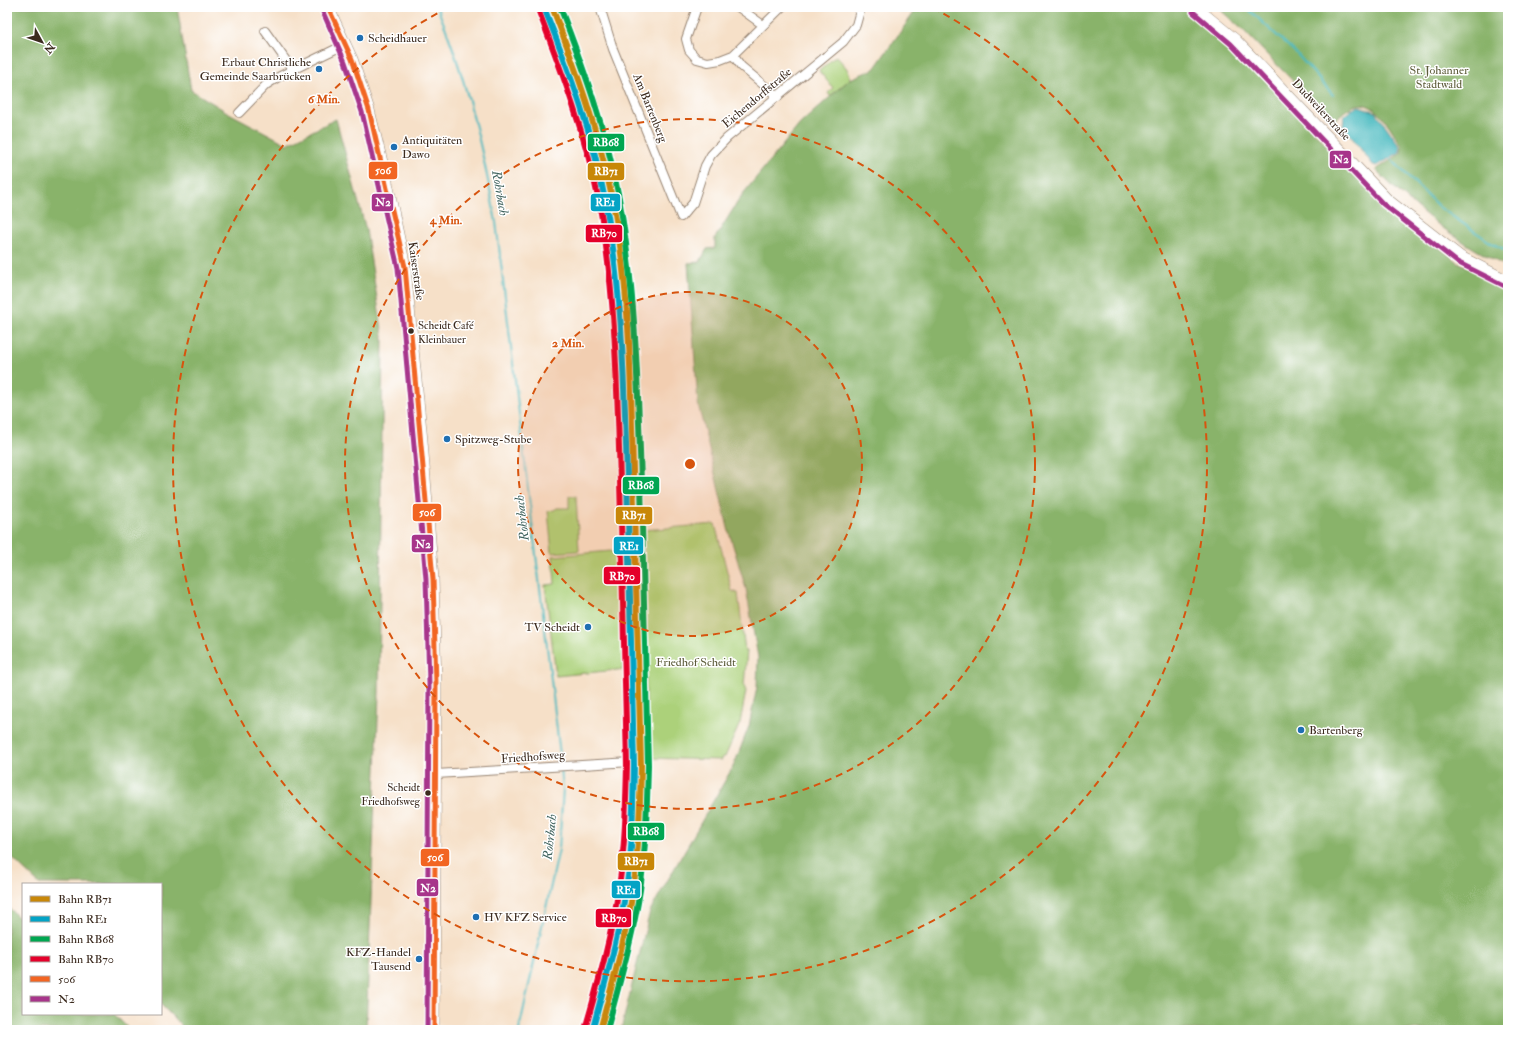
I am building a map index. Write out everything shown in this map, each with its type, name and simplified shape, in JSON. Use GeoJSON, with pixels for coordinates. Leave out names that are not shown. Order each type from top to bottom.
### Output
{"type":"FeatureCollection","features":[{"type":"Feature","properties":{"kind":"main road","name":"Kaiserstraße"},"geometry":{"type":"LineString","coordinates":[[328,7],[346,44],[369,110],[386,178],[405,267],[422,441],[433,579],[436,684],[434,1030]]}},
{"type":"Feature","properties":{"kind":"street","name":"Am Bartenberg"},"geometry":{"type":"LineString","coordinates":[[600,7],[613,49],[681,217]]}},
{"type":"Feature","properties":{"kind":"street"},"geometry":{"type":"LineString","coordinates":[[697,7],[686,39],[689,50],[697,59],[708,62],[720,60],[733,55],[782,7]]}},
{"type":"Feature","properties":{"kind":"street"},"geometry":{"type":"LineString","coordinates":[[738,7],[763,25]]}},
{"type":"Feature","properties":{"kind":"street","name":"Eichendorffstraße"},"geometry":{"type":"LineString","coordinates":[[681,217],[693,203],[705,166],[711,155],[727,138],[843,42],[856,25],[861,7]]}},
{"type":"Feature","properties":{"kind":"street","name":"Dudweilerstraße"},"geometry":{"type":"LineString","coordinates":[[1197,7],[1236,39],[1388,199],[1461,256],[1508,280]]}},
{"type":"Feature","properties":{"kind":"street"},"geometry":{"type":"LineString","coordinates":[[265,31],[292,69]]}},
{"type":"Feature","properties":{"kind":"street"},"geometry":{"type":"LineString","coordinates":[[239,113],[271,81],[292,69],[346,44]]}},
{"type":"Feature","properties":{"kind":"street"},"geometry":{"type":"LineString","coordinates":[[733,55],[741,66],[778,96]]}},
{"type":"Feature","properties":{"kind":"street","name":"Friedhofsweg"},"geometry":{"type":"LineString","coordinates":[[436,774],[631,762]]}},
{"type":"Feature","properties":{"kind":"green space"},"geometry":{"type":"Polygon","coordinates":[[[7,7],[177,7],[191,90],[227,112],[287,144],[336,119],[366,230],[383,336],[379,692],[366,1030],[186,1030],[162,1006],[162,883],[38,883],[7,853],[7,7]]]}},
{"type":"Feature","properties":{"kind":"green space"},"geometry":{"type":"Polygon","coordinates":[[[918,7],[1183,7],[1205,21],[1231,44],[1383,204],[1458,262],[1508,288],[1508,1030],[621,1030],[650,911],[734,765],[749,726],[757,687],[758,657],[746,589],[729,532],[698,404],[688,263],[700,262],[700,259],[707,249],[715,248],[715,238],[742,195],[800,124],[850,79],[874,69],[918,7]]]}},
{"type":"Feature","properties":{"kind":"green space","name":"St. Johanner Stadtwald"},"geometry":{"type":"Polygon","coordinates":[[[1217,7],[1508,7],[1508,267],[1472,247],[1438,224],[1422,212],[1376,170],[1401,153],[1402,146],[1381,115],[1367,105],[1359,105],[1350,108],[1333,122],[1244,31],[1217,7]]]}},
{"type":"Feature","properties":{"kind":"green space"},"geometry":{"type":"Polygon","coordinates":[[[836,56],[847,69],[850,79],[830,96],[828,93],[833,88],[819,71],[836,56]]]}},
{"type":"Feature","properties":{"kind":"green space"},"geometry":{"type":"Polygon","coordinates":[[[569,496],[576,496],[579,551],[552,553],[548,511],[557,508],[569,508],[569,496]]]}},
{"type":"Feature","properties":{"kind":"green space","name":"Friedhof Scheidt"},"geometry":{"type":"Polygon","coordinates":[[[715,524],[732,591],[738,593],[745,651],[747,651],[744,686],[746,691],[740,723],[725,757],[722,757],[721,760],[647,758],[643,530],[715,524]]]}},
{"type":"Feature","properties":{"kind":"green space","name":"TV Scheidt"},"geometry":{"type":"Polygon","coordinates":[[[611,551],[615,553],[621,561],[624,582],[627,669],[556,676],[545,585],[555,584],[553,556],[611,551]]]}},
{"type":"Feature","properties":{"kind":"green space"},"geometry":{"type":"Polygon","coordinates":[[[7,906],[22,921],[22,1015],[115,1015],[130,1030],[7,1030],[7,906]]]}},
{"type":"Feature","properties":{"kind":"water"},"geometry":{"type":"Polygon","coordinates":[[[1359,106],[1376,112],[1400,146],[1400,152],[1377,166],[1373,165],[1343,126],[1344,116],[1359,106]]]}},
{"type":"Feature","properties":{"kind":"waterway","name":"Rohrbach"},"geometry":{"type":"LineString","coordinates":[[437,7],[457,59],[465,86],[479,140],[496,222],[561,763]]}},
{"type":"Feature","properties":{"kind":"waterway"},"geometry":{"type":"LineString","coordinates":[[1246,7],[1297,54],[1333,95]]}},
{"type":"Feature","properties":{"kind":"waterway"},"geometry":{"type":"LineString","coordinates":[[1389,157],[1439,207],[1493,244],[1508,251]]}},
{"type":"Feature","properties":{"kind":"waterway","name":"Rohrbach"},"geometry":{"type":"LineString","coordinates":[[519,1030],[559,849],[563,789],[561,768]]}},
{"type":"Feature","properties":{"kind":"rail line","name":"RB71"},"geometry":{"type":"LineString","coordinates":[[552,7],[594,125],[607,173],[623,266],[630,368],[641,765],[640,812],[637,859],[627,925],[600,1030]]}},
{"type":"Feature","properties":{"kind":"rail line","name":"RB68"},"geometry":{"type":"LineString","coordinates":[[560,7],[594,101],[614,174],[625,234],[629,269],[633,305],[637,376],[648,765],[647,812],[644,859],[634,925],[607,1030]]}},
{"type":"Feature","properties":{"kind":"rail line","name":"RE1"},"geometry":{"type":"LineString","coordinates":[[545,10],[580,104],[600,176],[616,269],[622,338],[634,765],[632,827],[630,858],[620,924],[593,1028]]}},
{"type":"Feature","properties":{"kind":"rail line","name":"RB70"},"geometry":{"type":"LineString","coordinates":[[539,12],[581,130],[594,178],[605,237],[609,271],[617,376],[627,765],[626,811],[623,857],[613,922],[586,1026]]}},
{"type":"Feature","properties":{"kind":"transit line","name":"506"},"geometry":{"type":"LineString","coordinates":[[328,7],[352,59],[369,110],[405,267],[433,579],[436,684],[434,1030]]}},
{"type":"Feature","properties":{"kind":"transit line","name":"N2"},"geometry":{"type":"LineString","coordinates":[[322,10],[345,62],[362,112],[398,268],[426,579],[429,684],[427,1030]]}},
{"type":"Feature","properties":{"kind":"transit line","name":"N2"},"geometry":{"type":"LineString","coordinates":[[1193,12],[1231,44],[1383,204],[1457,262],[1505,286]]}},
{"type":"Feature","properties":{"kind":"place","name":"Scheidhauer"},"geometry":{"type":"Point","coordinates":[360,38]}},
{"type":"Feature","properties":{"kind":"place","name":"Erbaut Christliche Gemeinde Saarbrücken"},"geometry":{"type":"Point","coordinates":[319,69]}},
{"type":"Feature","properties":{"kind":"place","name":"Antiquitäten Dawo"},"geometry":{"type":"Point","coordinates":[394,147]}},
{"type":"Feature","properties":{"kind":"place","name":"Scheidt Café Kleinbauer"},"geometry":{"type":"Point","coordinates":[411,331]}},
{"type":"Feature","properties":{"kind":"place","name":"Spitzweg-Stube"},"geometry":{"type":"Point","coordinates":[447,439]}},
{"type":"Feature","properties":{"kind":"place","name":"TV Scheidt"},"geometry":{"type":"Point","coordinates":[588,627]}},
{"type":"Feature","properties":{"kind":"place","name":"Bartenberg"},"geometry":{"type":"Point","coordinates":[1301,730]}},
{"type":"Feature","properties":{"kind":"place","name":"Scheidt Friedhofsweg"},"geometry":{"type":"Point","coordinates":[428,793]}},
{"type":"Feature","properties":{"kind":"place","name":"HV KFZ Service"},"geometry":{"type":"Point","coordinates":[476,917]}},
{"type":"Feature","properties":{"kind":"place","name":"KFZ-Handel Tausend"},"geometry":{"type":"Point","coordinates":[419,959]}}]}
